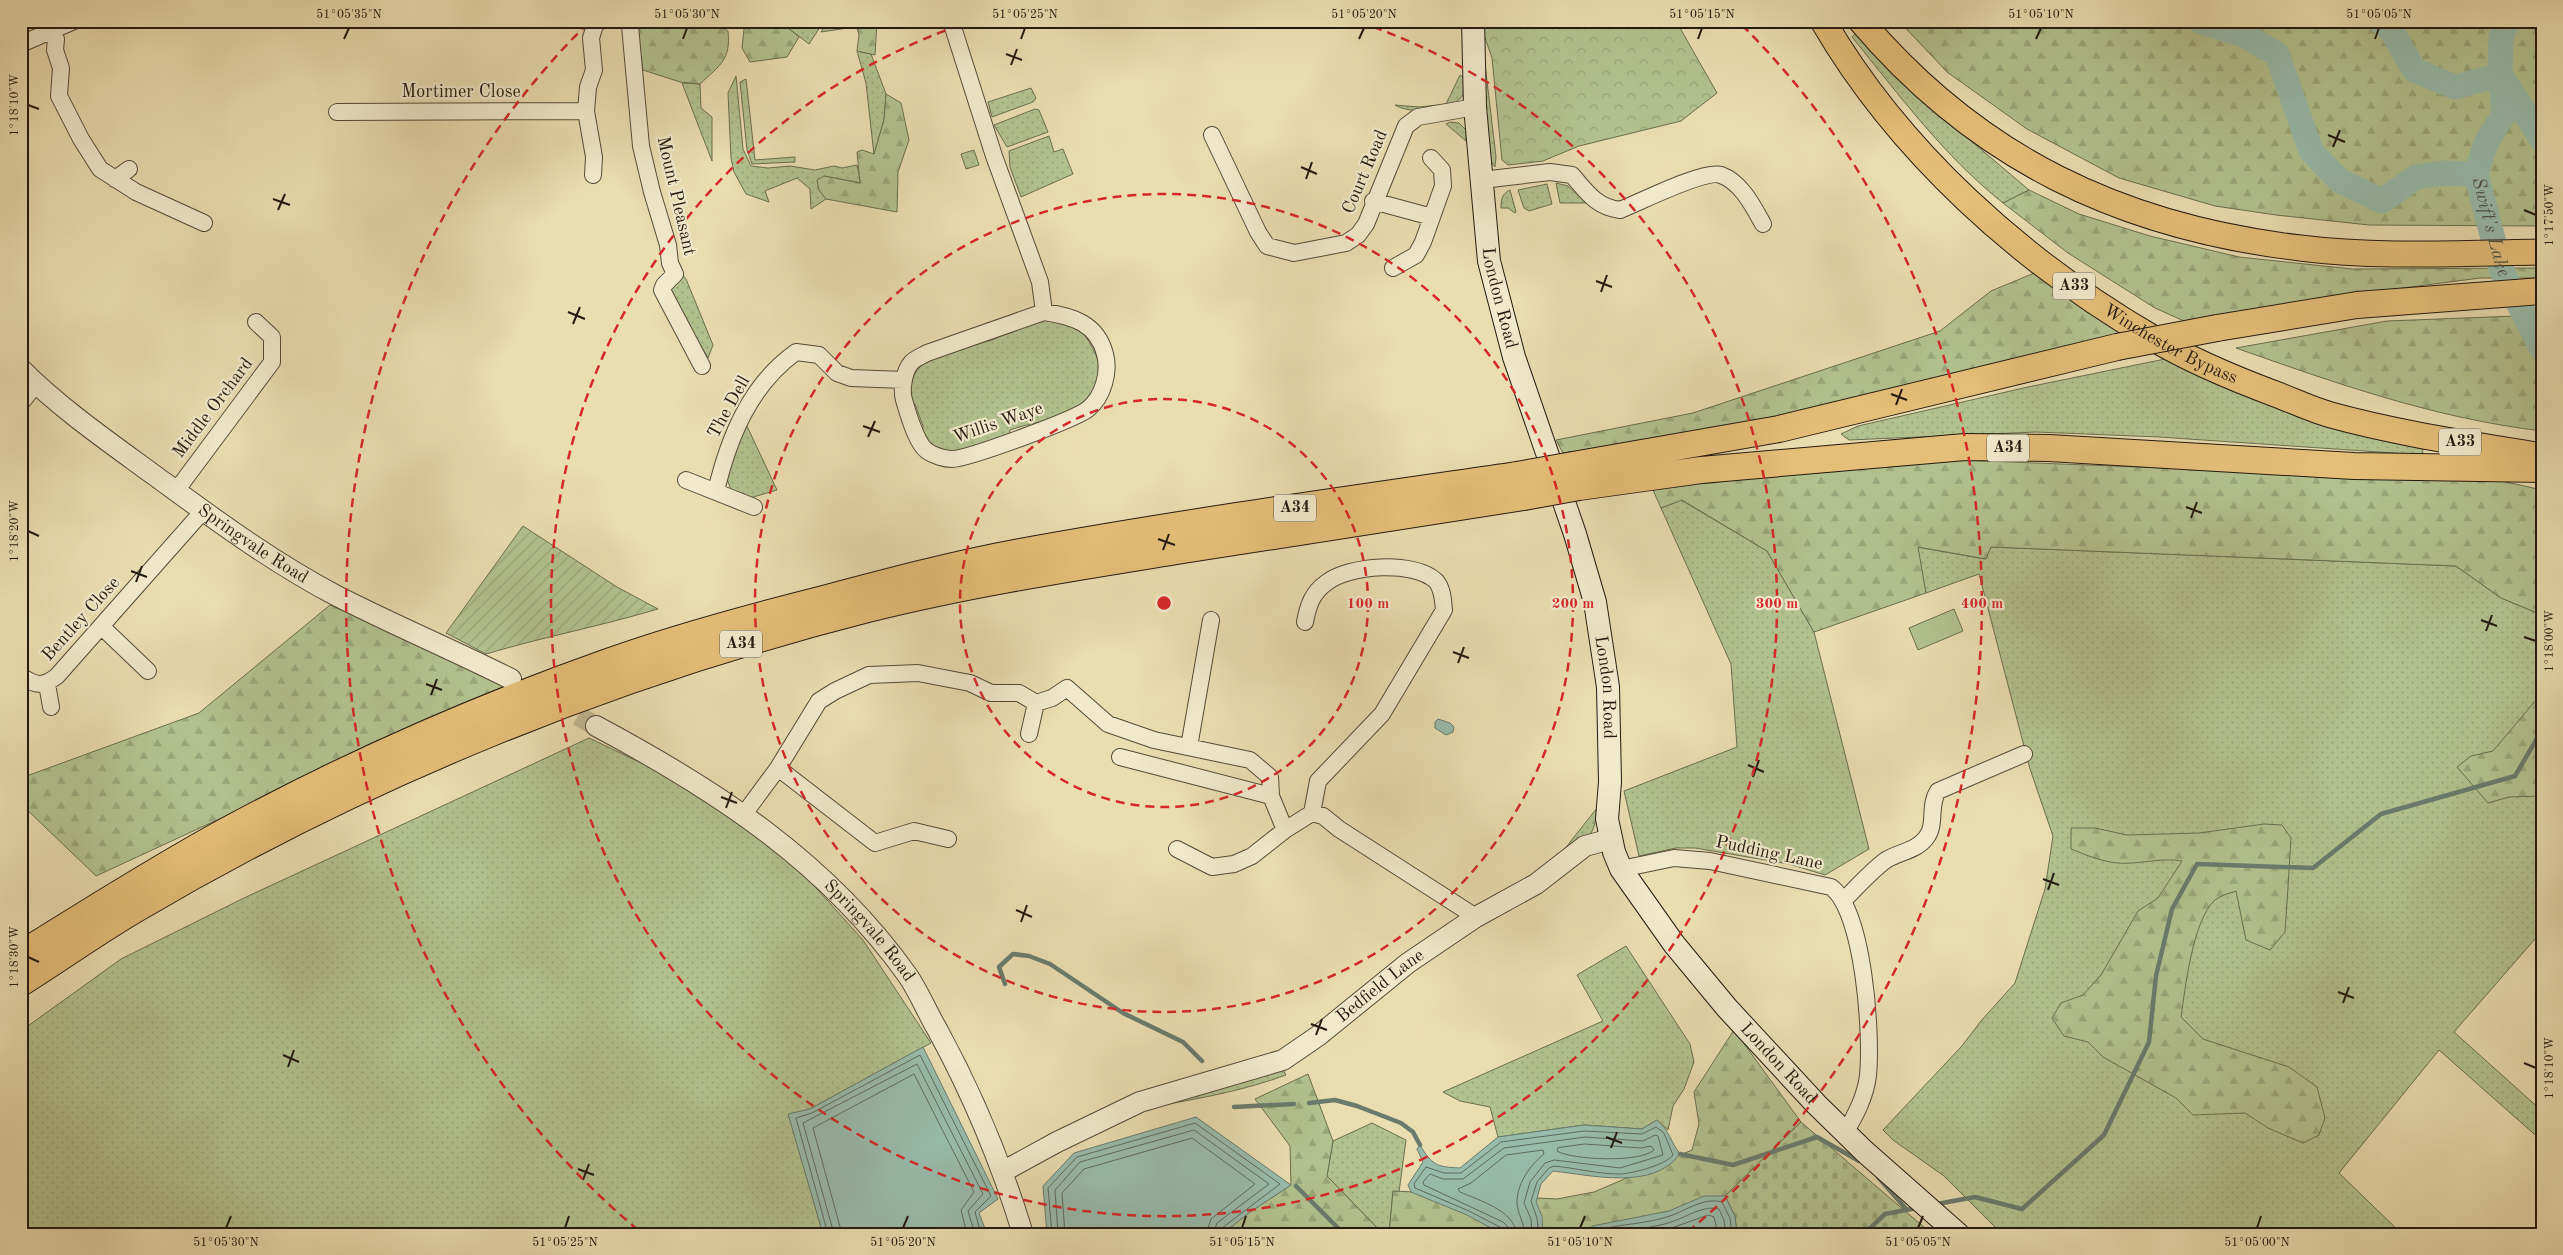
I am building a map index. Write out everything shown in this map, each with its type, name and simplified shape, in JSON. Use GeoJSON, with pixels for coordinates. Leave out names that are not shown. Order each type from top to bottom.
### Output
{"type":"FeatureCollection","features":[{"type":"Feature","properties":{"kind":"highway","name":"A34"},"geometry":{"type":"LineString","coordinates":[[21,983],[135,910],[243,850],[402,771],[572,700],[712,653],[872,608],[1019,576],[1576,476],[2117,347],[2217,328],[2357,305],[2542,291]]}},
{"type":"Feature","properties":{"kind":"highway","name":"A34"},"geometry":{"type":"LineString","coordinates":[[1576,476],[1701,470],[1965,447],[2049,448],[2354,466],[2529,461]]}},
{"type":"Feature","properties":{"kind":"highway","name":"A34"},"geometry":{"type":"LineString","coordinates":[[21,954],[127,888],[226,831],[389,750],[472,713],[606,662],[709,629],[928,572],[1020,552],[1258,513],[1520,486]]}},
{"type":"Feature","properties":{"kind":"main road","name":"London Road"},"geometry":{"type":"LineString","coordinates":[[1473,21],[1475,107],[1489,261],[1498,304],[1514,357],[1575,534],[1595,602],[1608,687],[1610,782],[1607,819],[1611,839],[1621,869],[1674,944],[1727,1008],[1845,1132],[1958,1234]]}},
{"type":"Feature","properties":{"kind":"main road","name":"Winchester Bypass"},"geometry":{"type":"LineString","coordinates":[[1823,21],[1860,79],[1930,162],[1968,200],[2050,270],[2151,338],[2233,378],[2329,414],[2529,461]]}},
{"type":"Feature","properties":{"kind":"main road"},"geometry":{"type":"LineString","coordinates":[[1861,21],[1890,56],[1936,99],[1977,130],[2041,172],[2098,197],[2177,224],[2215,234],[2266,243],[2335,251],[2534,252]]}},
{"type":"Feature","properties":{"kind":"street"},"geometry":{"type":"LineString","coordinates":[[21,44],[74,21]]}},
{"type":"Feature","properties":{"kind":"street"},"geometry":{"type":"LineString","coordinates":[[593,175],[594,157],[586,112],[588,86],[594,70],[592,38],[595,25],[600,21]]}},
{"type":"Feature","properties":{"kind":"street","name":"Mount Pleasant"},"geometry":{"type":"LineString","coordinates":[[632,21],[630,26],[641,146],[668,245],[670,263],[675,274],[664,285],[662,290],[702,366]]}},
{"type":"Feature","properties":{"kind":"street"},"geometry":{"type":"LineString","coordinates":[[952,21],[991,149],[1040,282],[1044,312]]}},
{"type":"Feature","properties":{"kind":"street"},"geometry":{"type":"LineString","coordinates":[[52,31],[56,39],[55,50],[61,68],[59,96],[81,139],[100,169],[136,192],[204,223]]}},
{"type":"Feature","properties":{"kind":"street","name":"Court Road"},"geometry":{"type":"LineString","coordinates":[[1212,135],[1258,232],[1267,246],[1294,253],[1346,243],[1362,230],[1406,126],[1418,117],[1475,107]]}},
{"type":"Feature","properties":{"kind":"street","name":"Mortimer Close"},"geometry":{"type":"LineString","coordinates":[[337,112],[586,112]]}},
{"type":"Feature","properties":{"kind":"street"},"geometry":{"type":"LineString","coordinates":[[1393,268],[1416,255],[1423,242],[1443,186],[1442,170],[1431,158]]}},
{"type":"Feature","properties":{"kind":"street"},"geometry":{"type":"LineString","coordinates":[[114,179],[129,169]]}},
{"type":"Feature","properties":{"kind":"street"},"geometry":{"type":"LineString","coordinates":[[1482,180],[1550,172],[1572,175],[1596,202],[1608,209],[1620,210],[1688,181],[1718,174],[1728,178],[1741,190],[1763,224]]}},
{"type":"Feature","properties":{"kind":"street"},"geometry":{"type":"LineString","coordinates":[[1374,201],[1432,217]]}},
{"type":"Feature","properties":{"kind":"street","name":"Willis Waye"},"geometry":{"type":"LineString","coordinates":[[1044,312],[1068,315],[1080,320],[1099,338],[1106,358],[1107,372],[1098,398],[1088,410],[1071,419],[954,460],[926,451],[912,425],[903,396],[904,380],[911,363],[927,353],[1044,312]]}},
{"type":"Feature","properties":{"kind":"street","name":"Middle Orchard"},"geometry":{"type":"LineString","coordinates":[[176,491],[272,362],[272,337],[256,322]]}},
{"type":"Feature","properties":{"kind":"street","name":"The Dell"},"geometry":{"type":"LineString","coordinates":[[716,491],[733,434],[753,398],[775,370],[796,352],[819,355],[837,373],[851,378],[904,380]]}},
{"type":"Feature","properties":{"kind":"street","name":"Springvale Road"},"geometry":{"type":"LineString","coordinates":[[21,369],[36,384],[94,431],[203,511],[260,550],[334,594],[511,678]]}},
{"type":"Feature","properties":{"kind":"street"},"geometry":{"type":"LineString","coordinates":[[21,403],[36,384]]}},
{"type":"Feature","properties":{"kind":"street"},"geometry":{"type":"LineString","coordinates":[[686,480],[754,507]]}},
{"type":"Feature","properties":{"kind":"street","name":"Bentley Close"},"geometry":{"type":"LineString","coordinates":[[21,676],[36,685],[47,684],[58,676],[203,511]]}},
{"type":"Feature","properties":{"kind":"street"},"geometry":{"type":"LineString","coordinates":[[1177,849],[1212,867],[1234,864],[1252,856],[1285,830],[1312,813],[1318,781],[1382,714],[1444,610],[1442,592],[1436,582],[1424,574],[1394,566],[1351,572],[1326,582],[1309,602],[1305,622]]}},
{"type":"Feature","properties":{"kind":"street"},"geometry":{"type":"LineString","coordinates":[[1189,747],[1212,620]]}},
{"type":"Feature","properties":{"kind":"street"},"geometry":{"type":"LineString","coordinates":[[102,627],[148,671]]}},
{"type":"Feature","properties":{"kind":"street"},"geometry":{"type":"LineString","coordinates":[[744,814],[778,768],[818,701],[869,675],[918,673],[970,683],[992,693],[1019,693],[1036,703],[1052,698],[1067,688],[1108,724],[1154,740],[1250,760],[1270,777],[1271,796],[1285,830]]}},
{"type":"Feature","properties":{"kind":"street","name":"Bentley Close"},"geometry":{"type":"LineString","coordinates":[[47,684],[52,707]]}},
{"type":"Feature","properties":{"kind":"street"},"geometry":{"type":"LineString","coordinates":[[1029,734],[1036,703]]}},
{"type":"Feature","properties":{"kind":"street","name":"Springvale Road"},"geometry":{"type":"LineString","coordinates":[[596,726],[695,781],[744,814],[802,860],[882,943],[909,978],[959,1070],[1004,1171],[1024,1234]]}},
{"type":"Feature","properties":{"kind":"street"},"geometry":{"type":"LineString","coordinates":[[1845,1132],[1852,1121],[1868,1077],[1868,1034],[1858,945],[1844,900],[1886,860],[1914,848],[1926,839],[1932,828],[1934,797],[1938,791],[2024,754]]}},
{"type":"Feature","properties":{"kind":"street"},"geometry":{"type":"LineString","coordinates":[[1120,757],[1271,796]]}},
{"type":"Feature","properties":{"kind":"street"},"geometry":{"type":"LineString","coordinates":[[778,768],[875,843],[914,831],[948,839]]}},
{"type":"Feature","properties":{"kind":"street"},"geometry":{"type":"LineString","coordinates":[[1312,813],[1323,816],[1476,917]]}},
{"type":"Feature","properties":{"kind":"street","name":"Bedfield Lane"},"geometry":{"type":"LineString","coordinates":[[1004,1171],[1057,1142],[1140,1102],[1283,1060],[1318,1036],[1408,963],[1476,917],[1536,884],[1586,846],[1611,839]]}},
{"type":"Feature","properties":{"kind":"street","name":"Pudding Lane"},"geometry":{"type":"LineString","coordinates":[[1621,869],[1674,858],[1710,860],[1831,886],[1844,900]]}},
{"type":"Feature","properties":{"kind":"green space"},"geometry":{"type":"Polygon","coordinates":[[[640,21],[708,21],[728,31],[726,56],[718,67],[700,84],[680,82],[643,70],[636,25],[640,21]]]}},
{"type":"Feature","properties":{"kind":"green space"},"geometry":{"type":"Polygon","coordinates":[[[770,21],[786,21],[788,28],[799,37],[787,57],[750,62],[742,48],[744,29],[770,21]]]}},
{"type":"Feature","properties":{"kind":"green space"},"geometry":{"type":"Polygon","coordinates":[[[786,21],[824,21],[809,44],[788,28],[786,21]]]}},
{"type":"Feature","properties":{"kind":"green space"},"geometry":{"type":"Polygon","coordinates":[[[828,21],[853,21],[854,27],[821,32],[828,21]]]}},
{"type":"Feature","properties":{"kind":"green space"},"geometry":{"type":"Polygon","coordinates":[[[855,21],[877,21],[875,55],[857,51],[859,35],[855,21]]]}},
{"type":"Feature","properties":{"kind":"green space"},"geometry":{"type":"Polygon","coordinates":[[[1484,21],[1676,21],[1717,93],[1681,121],[1579,146],[1543,161],[1508,165],[1502,160],[1492,58],[1484,35],[1484,21]]]}},
{"type":"Feature","properties":{"kind":"green space"},"geometry":{"type":"Polygon","coordinates":[[[1899,21],[2542,21],[2542,226],[2369,225],[2276,215],[2215,206],[2119,178],[2027,129],[1947,72],[1899,21]]]}},
{"type":"Feature","properties":{"kind":"green space"},"geometry":{"type":"Polygon","coordinates":[[[1858,32],[1918,96],[2029,190],[2003,203],[1961,166],[1923,124],[1852,37],[1858,32]]]}},
{"type":"Feature","properties":{"kind":"green space"},"geometry":{"type":"Polygon","coordinates":[[[857,51],[871,54],[886,94],[884,120],[874,155],[866,83],[857,51]]]}},
{"type":"Feature","properties":{"kind":"green space"},"geometry":{"type":"Polygon","coordinates":[[[1485,64],[1496,157],[1495,167],[1486,155],[1485,64]]]}},
{"type":"Feature","properties":{"kind":"green space"},"geometry":{"type":"Polygon","coordinates":[[[1460,75],[1463,77],[1464,93],[1452,104],[1443,108],[1421,111],[1395,105],[1419,107],[1446,104],[1460,75]]]}},
{"type":"Feature","properties":{"kind":"green space"},"geometry":{"type":"Polygon","coordinates":[[[736,76],[743,149],[751,166],[768,168],[790,166],[815,170],[834,166],[842,168],[857,165],[861,183],[824,176],[819,190],[826,199],[811,209],[810,189],[797,178],[765,191],[769,202],[746,194],[734,172],[731,158],[728,93],[736,76]]]}},
{"type":"Feature","properties":{"kind":"green space"},"geometry":{"type":"Polygon","coordinates":[[[746,79],[755,160],[795,157],[795,162],[752,164],[747,150],[740,82],[746,79]]]}},
{"type":"Feature","properties":{"kind":"green space"},"geometry":{"type":"Polygon","coordinates":[[[682,83],[700,84],[701,108],[712,117],[712,161],[682,83]]]}},
{"type":"Feature","properties":{"kind":"green space"},"geometry":{"type":"Polygon","coordinates":[[[1031,88],[1036,98],[1033,102],[992,117],[988,102],[1031,88]]]}},
{"type":"Feature","properties":{"kind":"green space"},"geometry":{"type":"Polygon","coordinates":[[[886,94],[901,103],[909,140],[898,172],[897,212],[826,199],[819,190],[817,180],[824,176],[860,183],[857,152],[862,150],[874,154],[884,120],[886,94]]]}},
{"type":"Feature","properties":{"kind":"green space"},"geometry":{"type":"Polygon","coordinates":[[[1035,109],[1039,110],[1048,132],[1007,147],[994,125],[1035,109]]]}},
{"type":"Feature","properties":{"kind":"green space"},"geometry":{"type":"Polygon","coordinates":[[[1450,122],[1459,123],[1466,130],[1466,141],[1446,124],[1450,122]]]}},
{"type":"Feature","properties":{"kind":"green space"},"geometry":{"type":"Polygon","coordinates":[[[1049,136],[1054,152],[1063,149],[1073,174],[1021,197],[1010,167],[1009,151],[1049,136]]]}},
{"type":"Feature","properties":{"kind":"green space"},"geometry":{"type":"Polygon","coordinates":[[[974,150],[979,165],[966,169],[961,154],[974,150]]]}},
{"type":"Feature","properties":{"kind":"green space"},"geometry":{"type":"Polygon","coordinates":[[[1556,183],[1568,186],[1586,203],[1560,203],[1556,183]]]}},
{"type":"Feature","properties":{"kind":"green space"},"geometry":{"type":"Polygon","coordinates":[[[1547,184],[1552,204],[1529,211],[1524,208],[1518,190],[1547,184]]]}},
{"type":"Feature","properties":{"kind":"green space"},"geometry":{"type":"Polygon","coordinates":[[[1510,190],[1515,213],[1508,208],[1501,208],[1502,197],[1510,190]]]}},
{"type":"Feature","properties":{"kind":"green space"},"geometry":{"type":"Polygon","coordinates":[[[2029,190],[2079,214],[2150,236],[2239,257],[2352,269],[2542,268],[2542,278],[2480,278],[2310,300],[2184,321],[2155,308],[2068,253],[2003,203],[2029,190]]]}},
{"type":"Feature","properties":{"kind":"green space"},"geometry":{"type":"Polygon","coordinates":[[[2044,269],[2134,331],[1756,425],[1563,453],[1556,440],[1693,413],[1940,331],[1991,291],[2044,269]]]}},
{"type":"Feature","properties":{"kind":"green space"},"geometry":{"type":"Polygon","coordinates":[[[680,271],[686,279],[713,345],[708,358],[666,287],[680,271]]]}},
{"type":"Feature","properties":{"kind":"green space"},"geometry":{"type":"Polygon","coordinates":[[[2542,315],[2542,431],[2463,418],[2425,409],[2349,387],[2236,348],[2387,321],[2542,315]]]}},
{"type":"Feature","properties":{"kind":"green space"},"geometry":{"type":"Polygon","coordinates":[[[1045,318],[1072,322],[1079,327],[1087,338],[1099,364],[1100,373],[1096,386],[1087,401],[1080,407],[1061,416],[1010,430],[1009,435],[953,454],[932,447],[922,434],[923,426],[915,404],[910,402],[910,387],[920,367],[938,355],[975,342],[992,340],[1001,336],[1007,330],[1045,318]]]}},
{"type":"Feature","properties":{"kind":"green space"},"geometry":{"type":"Polygon","coordinates":[[[2175,357],[2422,444],[2423,455],[2159,437],[2036,432],[1849,440],[1841,434],[1858,426],[2028,387],[2175,357]]]}},
{"type":"Feature","properties":{"kind":"green space"},"geometry":{"type":"Polygon","coordinates":[[[746,424],[777,490],[750,498],[731,490],[726,476],[746,424]]]}},
{"type":"Feature","properties":{"kind":"green space"},"geometry":{"type":"Polygon","coordinates":[[[1905,458],[2502,481],[2542,490],[2542,615],[2501,598],[2456,566],[1991,547],[1986,559],[1918,547],[1926,593],[1814,632],[1767,551],[1682,500],[1661,508],[1653,490],[1905,458]]]}},
{"type":"Feature","properties":{"kind":"green space"},"geometry":{"type":"Polygon","coordinates":[[[1681,500],[1767,551],[1814,632],[1869,849],[1825,875],[1789,864],[1695,848],[1676,848],[1639,856],[1624,791],[1737,747],[1731,664],[1661,508],[1681,500]]]}},
{"type":"Feature","properties":{"kind":"green space"},"geometry":{"type":"Polygon","coordinates":[[[523,526],[617,587],[658,609],[486,654],[446,633],[523,526]]]}},
{"type":"Feature","properties":{"kind":"green space"},"geometry":{"type":"Polygon","coordinates":[[[1917,547],[1985,559],[1991,547],[2456,566],[2501,598],[2542,615],[2542,931],[2454,1032],[2542,1111],[2542,1141],[2439,1050],[2339,1173],[2402,1234],[2002,1234],[1944,1176],[1893,1140],[1883,1130],[1961,1047],[2015,983],[2045,889],[2053,836],[2030,769],[1979,574],[1926,593],[1917,547]]]}},
{"type":"Feature","properties":{"kind":"green space"},"geometry":{"type":"Polygon","coordinates":[[[330,605],[511,684],[96,876],[21,804],[21,778],[199,713],[330,605]]]}},
{"type":"Feature","properties":{"kind":"green space"},"geometry":{"type":"Polygon","coordinates":[[[1954,609],[1963,631],[1918,650],[1909,628],[1954,609]]]}},
{"type":"Feature","properties":{"kind":"green space"},"geometry":{"type":"Polygon","coordinates":[[[2542,693],[2542,796],[2509,797],[2488,803],[2457,767],[2471,756],[2493,751],[2542,693]]]}},
{"type":"Feature","properties":{"kind":"green space"},"geometry":{"type":"Polygon","coordinates":[[[589,738],[679,781],[790,859],[863,940],[931,1043],[810,1109],[789,1115],[823,1234],[21,1234],[21,1031],[121,959],[244,898],[589,738]]]}},
{"type":"Feature","properties":{"kind":"green space"},"geometry":{"type":"Polygon","coordinates":[[[1597,808],[1594,826],[1589,836],[1563,851],[1597,808]]]}},
{"type":"Feature","properties":{"kind":"green space"},"geometry":{"type":"Polygon","coordinates":[[[2264,824],[2282,825],[2291,838],[2285,932],[2270,950],[2246,940],[2236,891],[2215,900],[2207,909],[2201,922],[2191,955],[2181,1017],[2203,1039],[2289,1067],[2317,1087],[2325,1118],[2319,1135],[2303,1143],[2268,1128],[2245,1113],[2193,1115],[2176,1098],[2103,1057],[2088,1042],[2064,1036],[2052,1018],[2061,1003],[2083,995],[2101,975],[2138,911],[2158,898],[2182,861],[2163,860],[2116,863],[2100,860],[2071,849],[2071,828],[2095,828],[2127,835],[2199,833],[2264,824]]]}},
{"type":"Feature","properties":{"kind":"green space"},"geometry":{"type":"Polygon","coordinates":[[[1626,946],[1690,1044],[1694,1062],[1684,1089],[1673,1106],[1668,1130],[1657,1120],[1642,1129],[1584,1125],[1498,1137],[1490,1107],[1460,1101],[1443,1092],[1603,1021],[1577,975],[1626,946]]]}},
{"type":"Feature","properties":{"kind":"green space"},"geometry":{"type":"Polygon","coordinates":[[[1734,1030],[1801,1122],[1725,1196],[1737,1234],[1389,1234],[1393,1191],[1557,1199],[1594,1192],[1692,1150],[1699,1124],[1694,1092],[1734,1030]]]}},
{"type":"Feature","properties":{"kind":"green space"},"geometry":{"type":"Polygon","coordinates":[[[1281,1066],[1286,1075],[1228,1092],[1168,1104],[1281,1066]]]}},
{"type":"Feature","properties":{"kind":"green space"},"geometry":{"type":"Polygon","coordinates":[[[1308,1074],[1333,1141],[1327,1176],[1383,1234],[1222,1234],[1250,1212],[1291,1185],[1290,1146],[1255,1099],[1308,1074]]]}},
{"type":"Feature","properties":{"kind":"green space"},"geometry":{"type":"Polygon","coordinates":[[[1801,1122],[1932,1234],[1737,1234],[1735,1216],[1725,1196],[1801,1122]]]}},
{"type":"Feature","properties":{"kind":"green space"},"geometry":{"type":"Polygon","coordinates":[[[1372,1123],[1406,1140],[1399,1192],[1393,1192],[1389,1234],[1383,1234],[1327,1176],[1333,1141],[1372,1123]]]}},
{"type":"Feature","properties":{"kind":"water"},"geometry":{"type":"Polygon","coordinates":[[[1438,719],[1450,723],[1454,727],[1453,732],[1446,735],[1435,728],[1435,722],[1438,719]]]}},
{"type":"Feature","properties":{"kind":"water"},"geometry":{"type":"Polygon","coordinates":[[[923,1047],[998,1199],[979,1213],[987,1234],[823,1234],[788,1114],[810,1109],[923,1047]]]}},
{"type":"Feature","properties":{"kind":"water"},"geometry":{"type":"Polygon","coordinates":[[[1196,1117],[1291,1185],[1250,1212],[1222,1234],[1047,1234],[1043,1186],[1074,1153],[1196,1117]]]}},
{"type":"Feature","properties":{"kind":"water"},"geometry":{"type":"Polygon","coordinates":[[[1657,1120],[1665,1128],[1680,1154],[1668,1166],[1654,1173],[1638,1177],[1621,1178],[1553,1171],[1541,1184],[1536,1202],[1542,1216],[1543,1234],[1502,1234],[1467,1215],[1411,1192],[1408,1185],[1423,1162],[1417,1149],[1420,1145],[1435,1164],[1460,1168],[1498,1137],[1584,1125],[1642,1129],[1657,1120]]]}},
{"type":"Feature","properties":{"kind":"water"},"geometry":{"type":"Polygon","coordinates":[[[1704,1196],[1725,1196],[1735,1216],[1737,1234],[1589,1234],[1592,1226],[1669,1211],[1704,1196]]]}},
{"type":"Feature","properties":{"kind":"waterway","name":"Swift's Lake"},"geometry":{"type":"LineString","coordinates":[[2200,21],[2243,35],[2277,54],[2311,151],[2340,181],[2382,201],[2416,177],[2443,173],[2476,174],[2501,269],[2542,349]]}},
{"type":"Feature","properties":{"kind":"waterway"},"geometry":{"type":"LineString","coordinates":[[2380,21],[2391,30],[2414,70],[2455,87],[2500,75]]}},
{"type":"Feature","properties":{"kind":"waterway"},"geometry":{"type":"LineString","coordinates":[[2476,174],[2486,143],[2504,114],[2500,75],[2501,38],[2507,21]]}},
{"type":"Feature","properties":{"kind":"waterway"},"geometry":{"type":"LineString","coordinates":[[2502,77],[2542,140]]}},
{"type":"Feature","properties":{"kind":"waterway"},"geometry":{"type":"LineString","coordinates":[[1937,1204],[1975,1197],[2022,1209],[2104,1135],[2149,1042],[2156,976],[2172,909],[2197,864],[2313,868],[2381,814],[2515,776],[2542,730]]}},
{"type":"Feature","properties":{"kind":"waterway"},"geometry":{"type":"LineString","coordinates":[[1005,984],[999,967],[1013,954],[1029,956],[1050,964],[1123,1013],[1183,1042],[1202,1061]]}},
{"type":"Feature","properties":{"kind":"waterway"},"geometry":{"type":"LineString","coordinates":[[1309,1103],[1335,1100],[1357,1106],[1401,1123],[1413,1132],[1420,1145]]}},
{"type":"Feature","properties":{"kind":"waterway"},"geometry":{"type":"LineString","coordinates":[[1234,1107],[1294,1104]]}},
{"type":"Feature","properties":{"kind":"waterway"},"geometry":{"type":"LineString","coordinates":[[1680,1154],[1733,1165],[1817,1137],[1859,1161]]}},
{"type":"Feature","properties":{"kind":"waterway"},"geometry":{"type":"LineString","coordinates":[[1878,1177],[1907,1210]]}},
{"type":"Feature","properties":{"kind":"waterway"},"geometry":{"type":"LineString","coordinates":[[1296,1186],[1344,1234]]}},
{"type":"Feature","properties":{"kind":"waterway"},"geometry":{"type":"LineString","coordinates":[[1864,1234],[1885,1214],[1917,1208]]}},
{"type":"Feature","properties":{"kind":"tunnel"},"geometry":{"type":"LineString","coordinates":[[552,701],[596,726]]}}]}
